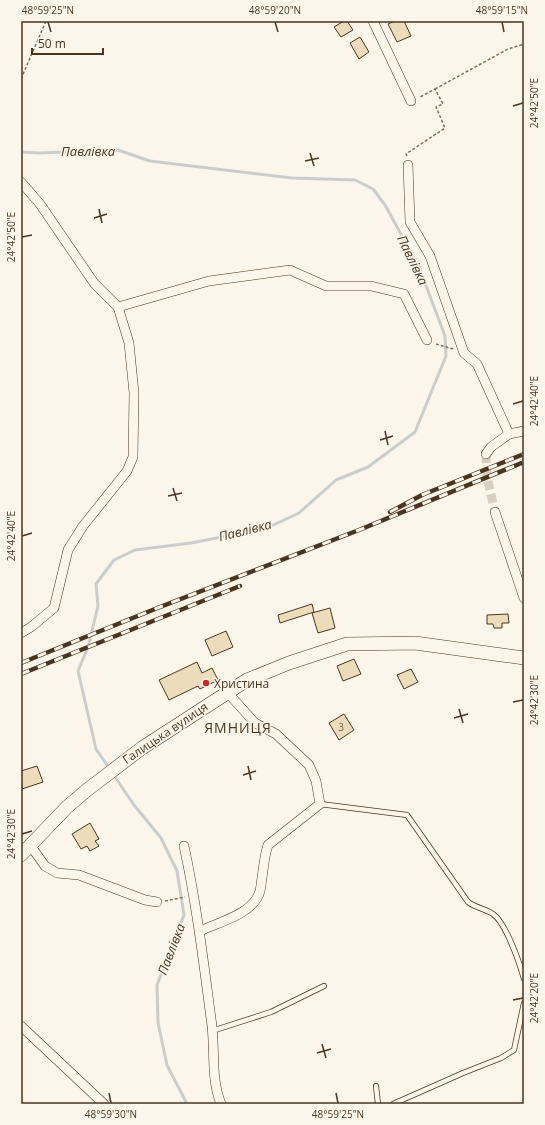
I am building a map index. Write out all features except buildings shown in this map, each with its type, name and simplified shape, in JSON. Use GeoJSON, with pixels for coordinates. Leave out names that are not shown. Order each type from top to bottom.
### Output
{"type":"FeatureCollection","features":[{"type":"Feature","properties":{"kind":"main road","name":"Галицька вулиця"},"geometry":{"type":"LineString","coordinates":[[21,855],[87,790],[142,748],[247,680],[289,663],[347,644],[415,643],[524,658]]}},
{"type":"Feature","properties":{"kind":"street"},"geometry":{"type":"LineString","coordinates":[[373,21],[412,101]]}},
{"type":"Feature","properties":{"kind":"street"},"geometry":{"type":"LineString","coordinates":[[408,165],[410,222],[430,256],[464,353],[477,364],[509,434]]}},
{"type":"Feature","properties":{"kind":"street"},"geometry":{"type":"LineString","coordinates":[[21,182],[40,204],[94,283],[118,307],[129,343],[133,371],[133,458],[127,471],[83,526],[68,550],[54,608],[31,627],[21,633]]}},
{"type":"Feature","properties":{"kind":"street"},"geometry":{"type":"LineString","coordinates":[[118,307],[208,281],[290,270],[326,286],[371,286],[404,294],[430,341]]}},
{"type":"Feature","properties":{"kind":"street"},"geometry":{"type":"LineString","coordinates":[[486,454],[491,447],[509,434],[524,431]]}},
{"type":"Feature","properties":{"kind":"street"},"geometry":{"type":"LineString","coordinates":[[495,512],[524,598]]}},
{"type":"Feature","properties":{"kind":"street"},"geometry":{"type":"LineString","coordinates":[[200,931],[245,910],[253,904],[260,891],[268,845],[320,804],[316,781],[309,765],[276,734],[255,723],[227,692]]}},
{"type":"Feature","properties":{"kind":"street"},"geometry":{"type":"LineString","coordinates":[[30,845],[45,866],[56,873],[79,875],[145,900],[157,902]]}},
{"type":"Feature","properties":{"kind":"street"},"geometry":{"type":"LineString","coordinates":[[184,846],[195,896],[212,1031],[213,1073],[217,1094],[221,1104]]}},
{"type":"Feature","properties":{"kind":"street"},"geometry":{"type":"LineString","coordinates":[[21,1026],[104,1104]]}},
{"type":"Feature","properties":{"kind":"lane"},"geometry":{"type":"LineString","coordinates":[[320,804],[407,814],[468,902],[475,907],[494,914],[511,943],[524,979]]}},
{"type":"Feature","properties":{"kind":"lane"},"geometry":{"type":"LineString","coordinates":[[212,1031],[271,1012],[324,986]]}},
{"type":"Feature","properties":{"kind":"lane"},"geometry":{"type":"LineString","coordinates":[[393,1104],[463,1073],[502,1058],[514,1050],[524,1003]]}},
{"type":"Feature","properties":{"kind":"lane"},"geometry":{"type":"LineString","coordinates":[[376,1086],[378,1104]]}},
{"type":"Feature","properties":{"kind":"path"},"geometry":{"type":"LineString","coordinates":[[21,79],[46,21]]}},
{"type":"Feature","properties":{"kind":"path"},"geometry":{"type":"LineString","coordinates":[[412,101],[508,49],[524,44]]}},
{"type":"Feature","properties":{"kind":"path"},"geometry":{"type":"LineString","coordinates":[[408,165],[406,154],[445,128],[436,107],[443,104],[436,89]]}},
{"type":"Feature","properties":{"kind":"path"},"geometry":{"type":"LineString","coordinates":[[21,97],[21,151]]}},
{"type":"Feature","properties":{"kind":"path"},"geometry":{"type":"LineString","coordinates":[[430,341],[459,352]]}},
{"type":"Feature","properties":{"kind":"path"},"geometry":{"type":"LineString","coordinates":[[157,902],[195,896]]}},
{"type":"Feature","properties":{"kind":"waterway","name":"Павлівка"},"geometry":{"type":"LineString","coordinates":[[21,152],[39,153],[118,150],[150,161],[292,178],[355,180],[373,189],[385,205],[419,267],[445,336],[446,356],[415,432],[368,467],[336,480],[299,513],[267,528],[191,543],[135,550],[114,560],[96,584],[98,606],[88,647],[78,671],[96,749],[109,768]]}},
{"type":"Feature","properties":{"kind":"waterway","name":"Павлівка"},"geometry":{"type":"LineString","coordinates":[[113,774],[134,805],[161,838],[177,871],[184,915],[157,985],[158,1023],[167,1065],[187,1104]]}},
{"type":"Feature","properties":{"kind":"tunnel"},"geometry":{"type":"LineString","coordinates":[[486,454],[487,477],[495,512]]}},
{"type":"Feature","properties":{"kind":"railway"},"geometry":{"type":"LineString","coordinates":[[390,512],[422,495],[524,454]]}},
{"type":"Feature","properties":{"kind":"railway"},"geometry":{"type":"LineString","coordinates":[[21,663],[160,607],[359,530],[524,462]]}},
{"type":"Feature","properties":{"kind":"railway"},"geometry":{"type":"LineString","coordinates":[[21,674],[240,586]]}},
{"type":"Feature","properties":{"kind":"place","name":"Христина"},"geometry":{"type":"Point","coordinates":[206,683]}},
{"type":"Feature","properties":{"kind":"district","name":"ЯМНИЦЯ"},"geometry":{"type":"Point","coordinates":[238,727]}}]}
